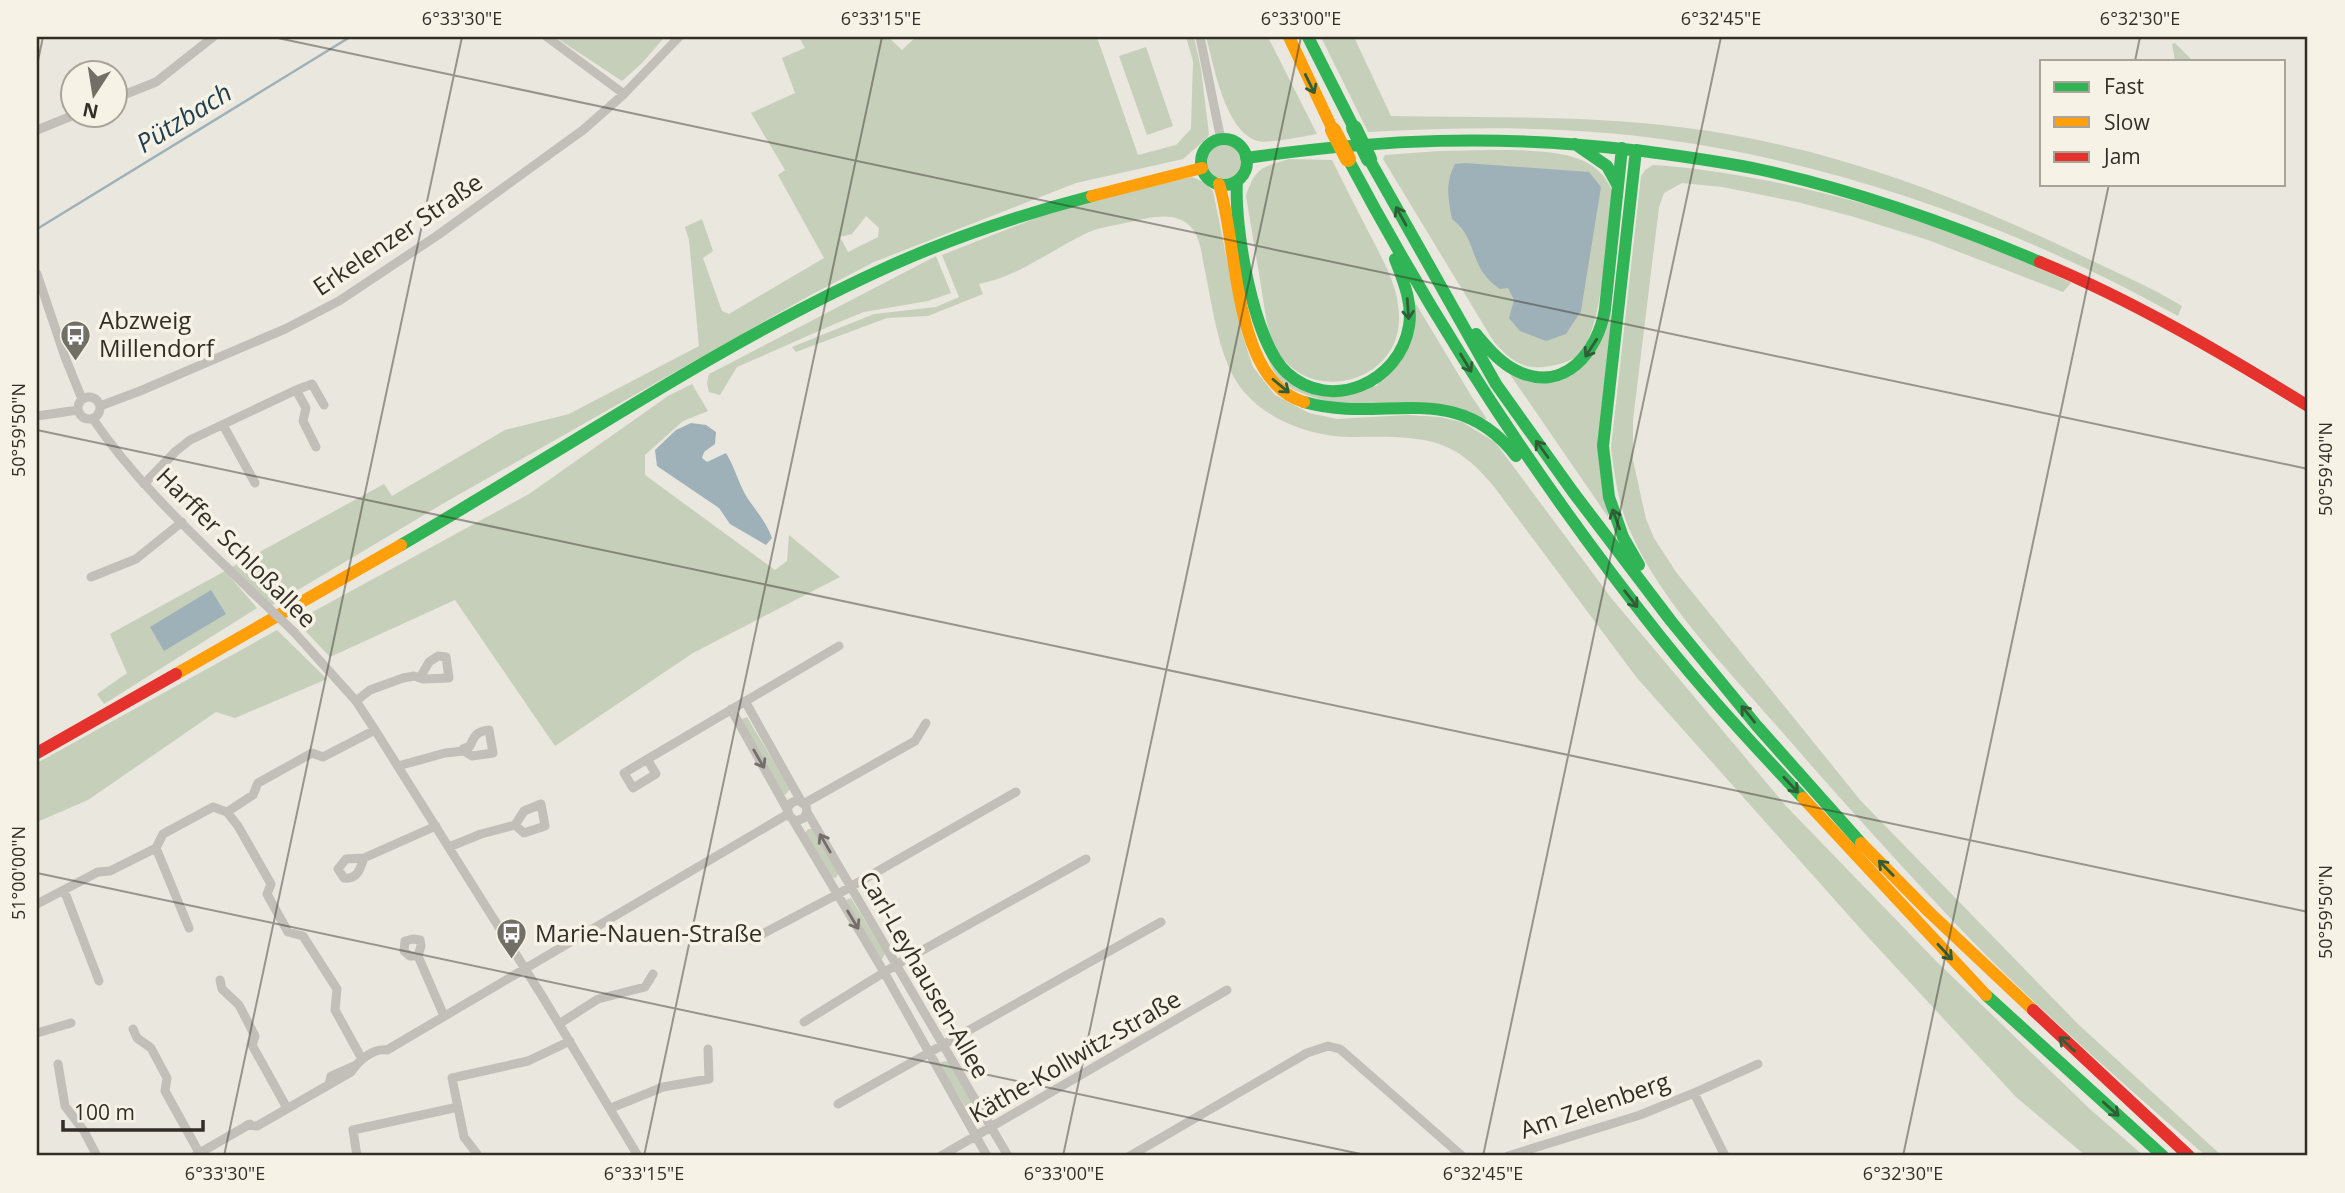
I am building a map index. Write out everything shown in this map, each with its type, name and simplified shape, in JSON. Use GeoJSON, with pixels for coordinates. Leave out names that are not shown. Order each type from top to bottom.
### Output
{"type":"FeatureCollection","features":[{"type":"Feature","properties":{"kind":"main road"},"geometry":{"type":"LineString","coordinates":[[1289,37],[1333,130],[1381,220],[1485,394],[1561,505],[1660,636],[1745,735],[1979,988],[2163,1156]]}},
{"type":"Feature","properties":{"kind":"main road"},"geometry":{"type":"LineString","coordinates":[[1308,37],[1369,159],[1445,298],[1496,384],[1573,492],[1671,621],[1758,726],[1858,839],[1928,911],[2189,1156]]}},
{"type":"Feature","properties":{"kind":"main road"},"geometry":{"type":"LineString","coordinates":[[1246,158],[1331,146],[1428,139],[1575,144],[1629,149],[1716,161],[1781,174],[1903,208],[2049,264],[2219,351],[2308,406]]}},
{"type":"Feature","properties":{"kind":"main road"},"geometry":{"type":"LineString","coordinates":[[1237,181],[1219,184],[1208,178],[1202,168],[1203,153],[1213,142],[1234,142],[1240,146],[1246,158],[1245,171],[1237,181],[1236,199],[1261,331],[1270,352],[1285,372],[1304,385],[1316,389],[1341,391],[1367,384],[1393,363],[1405,341],[1409,321],[1408,298],[1381,220]]}},
{"type":"Feature","properties":{"kind":"main road"},"geometry":{"type":"LineString","coordinates":[[1575,144],[1607,166],[1618,186]]}},
{"type":"Feature","properties":{"kind":"main road"},"geometry":{"type":"LineString","coordinates":[[1445,298],[1488,349],[1510,368],[1544,377],[1576,366],[1591,350],[1604,318],[1618,186],[1629,149]]}},
{"type":"Feature","properties":{"kind":"main road"},"geometry":{"type":"LineString","coordinates":[[1629,149],[1604,428],[1604,463],[1615,518],[1639,565],[1665,600],[1671,621]]}},
{"type":"Feature","properties":{"kind":"main road"},"geometry":{"type":"LineString","coordinates":[[37,753],[474,502],[692,372],[866,278],[952,240],[1021,215],[1202,168]]}},
{"type":"Feature","properties":{"kind":"main road"},"geometry":{"type":"LineString","coordinates":[[1219,184],[1225,202],[1247,323],[1259,359],[1272,380],[1292,395],[1321,408],[1350,411],[1434,408],[1473,418],[1506,443],[1535,481],[1561,505]]}},
{"type":"Feature","properties":{"kind":"street"},"geometry":{"type":"LineString","coordinates":[[130,92],[156,82],[213,37]]}},
{"type":"Feature","properties":{"kind":"street"},"geometry":{"type":"LineString","coordinates":[[547,37],[624,94]]}},
{"type":"Feature","properties":{"kind":"street","name":"Erkelenzer Straße"},"geometry":{"type":"LineString","coordinates":[[100,406],[285,329],[339,300],[439,235],[583,130],[624,94],[679,37]]}},
{"type":"Feature","properties":{"kind":"street"},"geometry":{"type":"LineString","coordinates":[[1200,37],[1221,140]]}},
{"type":"Feature","properties":{"kind":"street"},"geometry":{"type":"LineString","coordinates":[[37,130],[60,121]]}},
{"type":"Feature","properties":{"kind":"street"},"geometry":{"type":"LineString","coordinates":[[37,274],[82,398],[78,410]]}},
{"type":"Feature","properties":{"kind":"street"},"geometry":{"type":"LineString","coordinates":[[144,484],[190,440],[296,390],[312,384],[324,405]]}},
{"type":"Feature","properties":{"kind":"street"},"geometry":{"type":"LineString","coordinates":[[296,390],[306,408],[303,421],[316,447]]}},
{"type":"Feature","properties":{"kind":"street"},"geometry":{"type":"LineString","coordinates":[[78,410],[85,419],[93,419],[99,414],[100,406],[94,398],[82,398]]}},
{"type":"Feature","properties":{"kind":"street"},"geometry":{"type":"LineString","coordinates":[[37,416],[78,410]]}},
{"type":"Feature","properties":{"kind":"street","name":"Harffer Schloßallee"},"geometry":{"type":"LineString","coordinates":[[93,419],[144,484],[294,632],[356,701],[526,970],[638,1156]]}},
{"type":"Feature","properties":{"kind":"street"},"geometry":{"type":"LineString","coordinates":[[223,425],[255,483]]}},
{"type":"Feature","properties":{"kind":"street"},"geometry":{"type":"LineString","coordinates":[[91,577],[135,559],[182,522]]}},
{"type":"Feature","properties":{"kind":"street"},"geometry":{"type":"LineString","coordinates":[[647,759],[839,646]]}},
{"type":"Feature","properties":{"kind":"street"},"geometry":{"type":"LineString","coordinates":[[356,701],[385,683],[414,676],[423,680]]}},
{"type":"Feature","properties":{"kind":"street","name":"Carl-Leyhausen-Allee"},"geometry":{"type":"LineString","coordinates":[[745,701],[850,887],[1008,1156]]}},
{"type":"Feature","properties":{"kind":"street","name":"Carl-Leyhausen-Allee"},"geometry":{"type":"LineString","coordinates":[[731,709],[987,1156]]}},
{"type":"Feature","properties":{"kind":"street"},"geometry":{"type":"LineString","coordinates":[[133,1029],[137,1038],[150,1048],[167,1078],[165,1091],[198,1155],[274,1109],[285,1110],[329,1084],[331,1076],[379,1049],[387,1051],[789,814],[791,803],[804,806],[915,741],[926,723]]}},
{"type":"Feature","properties":{"kind":"street"},"geometry":{"type":"LineString","coordinates":[[227,812],[253,795],[258,783],[301,759],[312,753],[323,757],[375,730]]}},
{"type":"Feature","properties":{"kind":"street"},"geometry":{"type":"LineString","coordinates":[[398,766],[445,752],[464,751]]}},
{"type":"Feature","properties":{"kind":"street"},"geometry":{"type":"LineString","coordinates":[[751,940],[838,894],[1016,792]]}},
{"type":"Feature","properties":{"kind":"street"},"geometry":{"type":"LineString","coordinates":[[789,814],[801,820],[804,806]]}},
{"type":"Feature","properties":{"kind":"street"},"geometry":{"type":"LineString","coordinates":[[37,904],[99,872],[110,871],[156,848],[163,834],[213,807],[227,812],[271,884],[267,894],[288,932],[303,936],[337,989],[335,1010],[359,1062]]}},
{"type":"Feature","properties":{"kind":"street"},"geometry":{"type":"LineString","coordinates":[[449,847],[481,834],[515,825]]}},
{"type":"Feature","properties":{"kind":"street"},"geometry":{"type":"LineString","coordinates":[[364,858],[436,826]]}},
{"type":"Feature","properties":{"kind":"street"},"geometry":{"type":"LineString","coordinates":[[156,848],[189,928]]}},
{"type":"Feature","properties":{"kind":"street"},"geometry":{"type":"LineString","coordinates":[[804,1022],[896,964],[1086,859]]}},
{"type":"Feature","properties":{"kind":"street"},"geometry":{"type":"LineString","coordinates":[[64,890],[99,981]]}},
{"type":"Feature","properties":{"kind":"street"},"geometry":{"type":"LineString","coordinates":[[838,1104],[1161,922]]}},
{"type":"Feature","properties":{"kind":"street"},"geometry":{"type":"LineString","coordinates":[[418,956],[444,1016]]}},
{"type":"Feature","properties":{"kind":"street"},"geometry":{"type":"LineString","coordinates":[[559,1024],[598,999],[646,987],[653,974]]}},
{"type":"Feature","properties":{"kind":"street"},"geometry":{"type":"LineString","coordinates":[[220,980],[222,989],[239,1005],[250,1026],[255,1037],[252,1045],[285,1110]]}},
{"type":"Feature","properties":{"kind":"street","name":"Käthe-Kollwitz-Straße"},"geometry":{"type":"LineString","coordinates":[[942,1156],[1227,990]]}},
{"type":"Feature","properties":{"kind":"street"},"geometry":{"type":"LineString","coordinates":[[37,1032],[51,1032],[71,1023]]}},
{"type":"Feature","properties":{"kind":"street"},"geometry":{"type":"LineString","coordinates":[[477,1154],[464,1137],[452,1079],[528,1061],[570,1041]]}},
{"type":"Feature","properties":{"kind":"street"},"geometry":{"type":"LineString","coordinates":[[1130,1156],[1307,1053],[1328,1046],[1340,1049],[1462,1156]]}},
{"type":"Feature","properties":{"kind":"street"},"geometry":{"type":"LineString","coordinates":[[611,1108],[663,1087],[709,1079],[708,1049]]}},
{"type":"Feature","properties":{"kind":"street"},"geometry":{"type":"LineString","coordinates":[[58,1064],[65,1107],[84,1131],[97,1156]]}},
{"type":"Feature","properties":{"kind":"street","name":"Am Zelenberg"},"geometry":{"type":"LineString","coordinates":[[1508,1156],[1640,1115],[1758,1064]]}},
{"type":"Feature","properties":{"kind":"street","name":"Am Zelenberg"},"geometry":{"type":"LineString","coordinates":[[1694,1093],[1725,1156]]}},
{"type":"Feature","properties":{"kind":"street"},"geometry":{"type":"LineString","coordinates":[[357,1156],[353,1130],[458,1107]]}},
{"type":"Feature","properties":{"kind":"green space"},"geometry":{"type":"Polygon","coordinates":[[[555,37],[661,37],[663,39],[622,81],[555,37]]]}},
{"type":"Feature","properties":{"kind":"green space"},"geometry":{"type":"Polygon","coordinates":[[[799,37],[888,37],[902,50],[916,37],[1097,37],[1138,155],[1176,145],[1191,129],[1193,61],[1186,37],[1194,37],[1209,134],[1183,159],[1076,183],[874,262],[807,297],[444,503],[271,606],[232,567],[384,484],[392,496],[505,430],[569,414],[699,346],[689,240],[685,227],[702,219],[713,251],[703,258],[722,311],[729,314],[824,258],[778,175],[785,170],[751,113],[795,93],[782,58],[805,48],[799,37]],[[866,216],[852,234],[840,237],[848,252],[878,237],[879,228],[866,216]]]}},
{"type":"Feature","properties":{"kind":"green space"},"geometry":{"type":"Polygon","coordinates":[[[1206,37],[1268,37],[1317,134],[1263,142],[1247,135],[1229,112],[1206,37]]]}},
{"type":"Feature","properties":{"kind":"green space"},"geometry":{"type":"Polygon","coordinates":[[[1321,37],[1354,37],[1391,116],[1613,121],[1687,128],[1789,147],[1888,175],[1984,212],[2131,279],[2182,306],[2178,316],[2044,249],[1973,220],[1828,173],[1755,155],[1681,142],[1547,129],[1368,132],[1321,37]]]}},
{"type":"Feature","properties":{"kind":"green space"},"geometry":{"type":"Polygon","coordinates":[[[2175,43],[2192,60],[2175,60],[2172,44],[2175,43]]]}},
{"type":"Feature","properties":{"kind":"green space"},"geometry":{"type":"Polygon","coordinates":[[[1146,47],[1173,126],[1147,135],[1119,56],[1146,47]]]}},
{"type":"Feature","properties":{"kind":"green space"},"geometry":{"type":"Polygon","coordinates":[[[1223,142],[1237,148],[1243,162],[1237,176],[1223,182],[1209,176],[1203,162],[1209,148],[1223,142]]]}},
{"type":"Feature","properties":{"kind":"green space"},"geometry":{"type":"Polygon","coordinates":[[[1511,150],[1565,155],[1590,164],[1607,181],[1612,191],[1599,302],[1587,342],[1572,359],[1550,366],[1525,366],[1512,359],[1494,342],[1383,159],[1385,155],[1511,150]]]}},
{"type":"Feature","properties":{"kind":"green space"},"geometry":{"type":"Polygon","coordinates":[[[1289,159],[1332,160],[1384,262],[1396,293],[1399,315],[1396,338],[1386,357],[1371,370],[1352,379],[1332,382],[1312,378],[1293,369],[1278,352],[1268,329],[1246,196],[1256,174],[1272,164],[1289,159]]]}},
{"type":"Feature","properties":{"kind":"green space"},"geometry":{"type":"Polygon","coordinates":[[[1653,165],[1764,180],[1882,209],[1959,235],[2071,283],[2063,292],[1928,240],[1851,216],[1722,187],[1682,183],[1664,193],[1659,207],[1633,420],[1633,460],[1646,519],[1654,538],[1676,572],[1861,801],[2078,1024],[2222,1156],[2206,1156],[2037,1005],[1983,952],[1878,840],[1717,658],[1660,586],[1645,560],[1624,514],[1611,448],[1641,176],[1653,165]]]}},
{"type":"Feature","properties":{"kind":"green space"},"geometry":{"type":"Polygon","coordinates":[[[1192,177],[1204,182],[1213,191],[1242,334],[1253,367],[1275,395],[1309,413],[1337,419],[1408,415],[1440,417],[1462,422],[1495,442],[1612,599],[1786,806],[1936,961],[2091,1110],[2144,1156],[2086,1156],[2016,1097],[1867,936],[1637,678],[1495,488],[1471,463],[1450,448],[1431,442],[1398,437],[1339,436],[1310,431],[1282,421],[1257,405],[1229,368],[1214,316],[1199,243],[1190,226],[1179,219],[1156,217],[1094,230],[1022,269],[979,284],[983,294],[928,316],[887,318],[796,352],[792,347],[874,314],[936,307],[959,297],[942,255],[1064,207],[1192,177]]]}},
{"type":"Feature","properties":{"kind":"green space"},"geometry":{"type":"Polygon","coordinates":[[[936,256],[951,293],[928,301],[864,312],[844,320],[737,367],[720,395],[709,392],[709,374],[936,256]]]}},
{"type":"Feature","properties":{"kind":"green space"},"geometry":{"type":"Polygon","coordinates":[[[1611,303],[1608,517],[1509,373],[1577,372],[1611,303]]]}},
{"type":"Feature","properties":{"kind":"green space"},"geometry":{"type":"Polygon","coordinates":[[[1416,304],[1487,419],[1377,410],[1318,398],[1295,390],[1279,379],[1262,346],[1301,388],[1377,386],[1416,304]]]}},
{"type":"Feature","properties":{"kind":"green space"},"geometry":{"type":"Polygon","coordinates":[[[692,384],[708,411],[683,421],[645,455],[645,475],[775,570],[787,561],[789,535],[840,577],[693,653],[555,746],[455,600],[330,657],[296,621],[529,494],[668,396],[692,384]]]}},
{"type":"Feature","properties":{"kind":"green space"},"geometry":{"type":"Polygon","coordinates":[[[225,571],[257,608],[104,704],[97,694],[127,673],[110,634],[225,571]]]}},
{"type":"Feature","properties":{"kind":"green space"},"geometry":{"type":"Polygon","coordinates":[[[277,630],[327,679],[235,718],[216,712],[88,800],[37,822],[37,763],[277,630]]]}},
{"type":"Feature","properties":{"kind":"green space"},"geometry":{"type":"Polygon","coordinates":[[[747,717],[790,789],[785,795],[740,722],[747,717]]]}},
{"type":"Feature","properties":{"kind":"green space"},"geometry":{"type":"Polygon","coordinates":[[[808,829],[814,829],[839,872],[836,878],[830,877],[805,833],[808,829]]]}},
{"type":"Feature","properties":{"kind":"green space"},"geometry":{"type":"Polygon","coordinates":[[[851,898],[885,954],[882,959],[879,959],[846,900],[851,898]]]}},
{"type":"Feature","properties":{"kind":"green space"},"geometry":{"type":"Polygon","coordinates":[[[948,1061],[978,1112],[972,1118],[940,1065],[941,1062],[948,1061]]]}},
{"type":"Feature","properties":{"kind":"shaded area"},"geometry":{"type":"Polygon","coordinates":[[[1455,164],[1589,172],[1601,187],[1581,311],[1566,334],[1546,341],[1520,331],[1509,318],[1514,300],[1508,288],[1500,289],[1482,272],[1466,235],[1452,219],[1450,178],[1455,164]]]}},
{"type":"Feature","properties":{"kind":"shaded area"},"geometry":{"type":"Polygon","coordinates":[[[691,423],[706,425],[716,432],[715,444],[704,452],[702,458],[707,462],[726,453],[745,494],[772,538],[766,545],[730,524],[719,508],[657,466],[655,450],[676,430],[691,423]]]}},
{"type":"Feature","properties":{"kind":"shaded area"},"geometry":{"type":"Polygon","coordinates":[[[211,590],[226,614],[164,651],[150,627],[211,590]]]}},
{"type":"Feature","properties":{"kind":"waterway","name":"Pützbach"},"geometry":{"type":"LineString","coordinates":[[37,229],[350,37]]}},
{"type":"Feature","properties":{"kind":"traffic: fast"},"geometry":{"type":"LineString","coordinates":[[1308,37],[1354,128]]}},
{"type":"Feature","properties":{"kind":"traffic: fast"},"geometry":{"type":"LineString","coordinates":[[1354,128],[1369,159]]}},
{"type":"Feature","properties":{"kind":"traffic: fast"},"geometry":{"type":"LineString","coordinates":[[1224,139],[1240,146],[1247,162],[1240,178],[1224,185],[1208,178],[1201,162],[1208,146],[1224,139]]}},
{"type":"Feature","properties":{"kind":"traffic: fast"},"geometry":{"type":"LineString","coordinates":[[1246,158],[1344,146],[1486,140],[1632,150]]}},
{"type":"Feature","properties":{"kind":"traffic: fast"},"geometry":{"type":"LineString","coordinates":[[1575,144],[1607,166],[1618,186]]}},
{"type":"Feature","properties":{"kind":"traffic: fast"},"geometry":{"type":"LineString","coordinates":[[1476,334],[1505,364],[1534,377],[1550,377],[1564,373],[1586,354],[1595,340],[1605,309],[1622,148]]}},
{"type":"Feature","properties":{"kind":"traffic: fast"},"geometry":{"type":"LineString","coordinates":[[1636,150],[1798,178],[1938,222],[2040,262]]}},
{"type":"Feature","properties":{"kind":"traffic: fast"},"geometry":{"type":"LineString","coordinates":[[1636,150],[1603,446],[1609,497],[1623,537],[1639,565]]}},
{"type":"Feature","properties":{"kind":"traffic: fast"},"geometry":{"type":"LineString","coordinates":[[1348,159],[1454,344],[1573,521],[1676,656],[1803,798]]}},
{"type":"Feature","properties":{"kind":"traffic: fast"},"geometry":{"type":"LineString","coordinates":[[1369,159],[1496,384],[1573,492],[1671,621],[1757,726],[1861,843]]}},
{"type":"Feature","properties":{"kind":"traffic: fast"},"geometry":{"type":"LineString","coordinates":[[1237,181],[1239,226],[1255,311],[1275,358],[1287,373],[1305,385],[1323,390],[1361,386],[1392,363],[1403,346],[1410,317],[1406,292],[1395,259]]}},
{"type":"Feature","properties":{"kind":"traffic: fast"},"geometry":{"type":"LineString","coordinates":[[401,545],[704,363],[828,295],[916,254],[966,235],[1092,196]]}},
{"type":"Feature","properties":{"kind":"traffic: fast"},"geometry":{"type":"LineString","coordinates":[[1304,402],[1333,408],[1443,410],[1468,417],[1493,432],[1516,456]]}},
{"type":"Feature","properties":{"kind":"traffic: fast"},"geometry":{"type":"LineString","coordinates":[[1986,995],[2163,1156]]}},
{"type":"Feature","properties":{"kind":"traffic: slow"},"geometry":{"type":"LineString","coordinates":[[1289,37],[1333,130]]}},
{"type":"Feature","properties":{"kind":"traffic: slow"},"geometry":{"type":"LineString","coordinates":[[1333,130],[1348,159]]}},
{"type":"Feature","properties":{"kind":"traffic: slow"},"geometry":{"type":"LineString","coordinates":[[1092,196],[1202,168]]}},
{"type":"Feature","properties":{"kind":"traffic: slow"},"geometry":{"type":"LineString","coordinates":[[1219,184],[1250,339],[1263,367],[1280,389],[1304,402]]}},
{"type":"Feature","properties":{"kind":"traffic: slow"},"geometry":{"type":"LineString","coordinates":[[176,674],[401,545]]}},
{"type":"Feature","properties":{"kind":"traffic: slow"},"geometry":{"type":"LineString","coordinates":[[1803,798],[1986,995]]}},
{"type":"Feature","properties":{"kind":"traffic: slow"},"geometry":{"type":"LineString","coordinates":[[1861,843],[1928,911],[2033,1010]]}},
{"type":"Feature","properties":{"kind":"traffic: jam"},"geometry":{"type":"LineString","coordinates":[[2040,262],[2177,329],[2308,406]]}},
{"type":"Feature","properties":{"kind":"traffic: jam"},"geometry":{"type":"LineString","coordinates":[[37,753],[176,674]]}},
{"type":"Feature","properties":{"kind":"traffic: jam"},"geometry":{"type":"LineString","coordinates":[[2033,1010],[2189,1156]]}},
{"type":"Feature","properties":{"kind":"place","name":"Abzweig Millendorf"},"geometry":{"type":"Point","coordinates":[76,362]}},
{"type":"Feature","properties":{"kind":"place","name":"Marie-Nauen-Straße"},"geometry":{"type":"Point","coordinates":[512,961]}}]}
